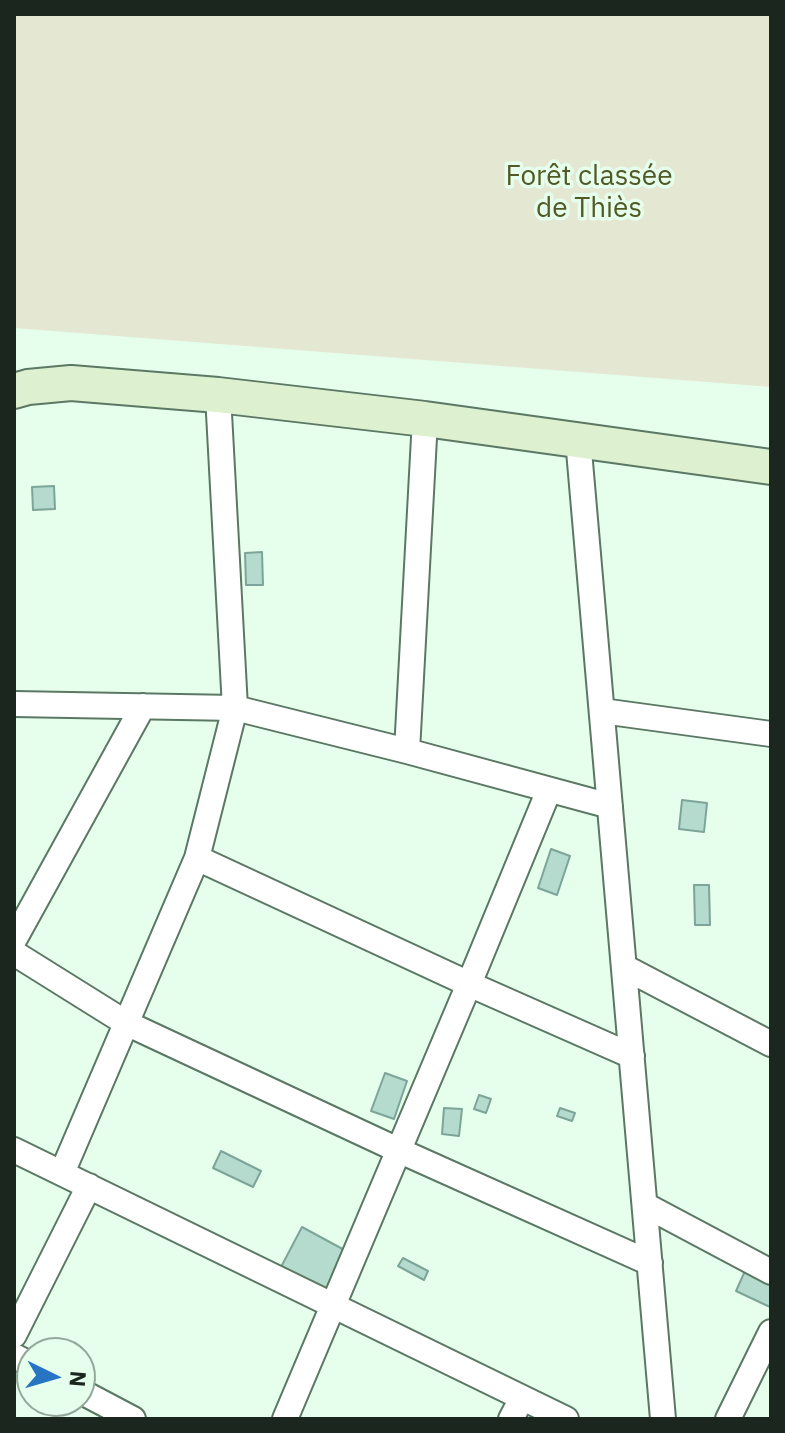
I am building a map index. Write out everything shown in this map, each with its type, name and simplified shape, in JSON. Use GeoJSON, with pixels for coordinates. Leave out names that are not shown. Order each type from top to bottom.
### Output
{"type":"FeatureCollection","features":[{"type":"Feature","properties":{"kind":"main road"},"geometry":{"type":"LineString","coordinates":[[14,391],[71,383],[218,395],[425,419],[771,467]]}},
{"type":"Feature","properties":{"kind":"street"},"geometry":{"type":"LineString","coordinates":[[62,1173],[197,858],[235,708],[218,395]]}},
{"type":"Feature","properties":{"kind":"street"},"geometry":{"type":"LineString","coordinates":[[407,751],[425,419]]}},
{"type":"Feature","properties":{"kind":"street"},"geometry":{"type":"LineString","coordinates":[[578,439],[663,1419]]}},
{"type":"Feature","properties":{"kind":"street"},"geometry":{"type":"LineString","coordinates":[[14,704],[235,708],[610,806]]}},
{"type":"Feature","properties":{"kind":"street"},"geometry":{"type":"LineString","coordinates":[[14,940],[143,706]]}},
{"type":"Feature","properties":{"kind":"street"},"geometry":{"type":"LineString","coordinates":[[602,711],[771,734]]}},
{"type":"Feature","properties":{"kind":"street"},"geometry":{"type":"LineString","coordinates":[[285,1419],[549,790]]}},
{"type":"Feature","properties":{"kind":"street"},"geometry":{"type":"LineString","coordinates":[[197,858],[632,1056]]}},
{"type":"Feature","properties":{"kind":"street"},"geometry":{"type":"LineString","coordinates":[[14,953],[126,1023],[650,1263]]}},
{"type":"Feature","properties":{"kind":"street"},"geometry":{"type":"LineString","coordinates":[[624,967],[771,1044]]}},
{"type":"Feature","properties":{"kind":"street"},"geometry":{"type":"LineString","coordinates":[[14,1150],[333,1306],[516,1408],[566,1419]]}},
{"type":"Feature","properties":{"kind":"street"},"geometry":{"type":"LineString","coordinates":[[14,1335],[89,1186]]}},
{"type":"Feature","properties":{"kind":"street"},"geometry":{"type":"LineString","coordinates":[[645,1205],[771,1272]]}},
{"type":"Feature","properties":{"kind":"street"},"geometry":{"type":"LineString","coordinates":[[728,1419],[771,1332]]}},
{"type":"Feature","properties":{"kind":"street"},"geometry":{"type":"LineString","coordinates":[[96,1399],[133,1419]]}},
{"type":"Feature","properties":{"kind":"green space","name":"Forêt classée de Thiès"},"geometry":{"type":"Polygon","coordinates":[[[14,14],[771,14],[771,387],[14,328],[14,14]]]}},
{"type":"Feature","properties":{"kind":"building"},"geometry":{"type":"Polygon","coordinates":[[[54,486],[55,509],[33,510],[32,487],[54,486]]]}},
{"type":"Feature","properties":{"kind":"building"},"geometry":{"type":"Polygon","coordinates":[[[262,552],[263,585],[246,585],[245,553],[262,552]]]}},
{"type":"Feature","properties":{"kind":"building"},"geometry":{"type":"Polygon","coordinates":[[[682,800],[707,803],[704,832],[679,829],[682,800]]]}},
{"type":"Feature","properties":{"kind":"building"},"geometry":{"type":"Polygon","coordinates":[[[551,849],[570,856],[557,895],[538,888],[551,849]]]}},
{"type":"Feature","properties":{"kind":"building"},"geometry":{"type":"Polygon","coordinates":[[[694,885],[709,885],[710,925],[695,925],[694,885]]]}},
{"type":"Feature","properties":{"kind":"building"},"geometry":{"type":"Polygon","coordinates":[[[385,1073],[407,1081],[394,1119],[371,1111],[385,1073]]]}},
{"type":"Feature","properties":{"kind":"building"},"geometry":{"type":"Polygon","coordinates":[[[479,1095],[491,1099],[486,1113],[474,1109],[479,1095]]]}},
{"type":"Feature","properties":{"kind":"building"},"geometry":{"type":"Polygon","coordinates":[[[444,1108],[462,1109],[459,1136],[442,1134],[444,1108]]]}},
{"type":"Feature","properties":{"kind":"building"},"geometry":{"type":"Polygon","coordinates":[[[560,1108],[575,1113],[572,1121],[557,1116],[560,1108]]]}},
{"type":"Feature","properties":{"kind":"building"},"geometry":{"type":"Polygon","coordinates":[[[221,1151],[261,1171],[253,1187],[213,1168],[221,1151]]]}},
{"type":"Feature","properties":{"kind":"building"},"geometry":{"type":"Polygon","coordinates":[[[302,1227],[350,1253],[329,1292],[281,1267],[302,1227]]]}},
{"type":"Feature","properties":{"kind":"building"},"geometry":{"type":"Polygon","coordinates":[[[403,1258],[428,1271],[424,1280],[398,1266],[403,1258]]]}},
{"type":"Feature","properties":{"kind":"building"},"geometry":{"type":"Polygon","coordinates":[[[745,1271],[771,1284],[770,1307],[736,1291],[745,1271]]]}}]}
